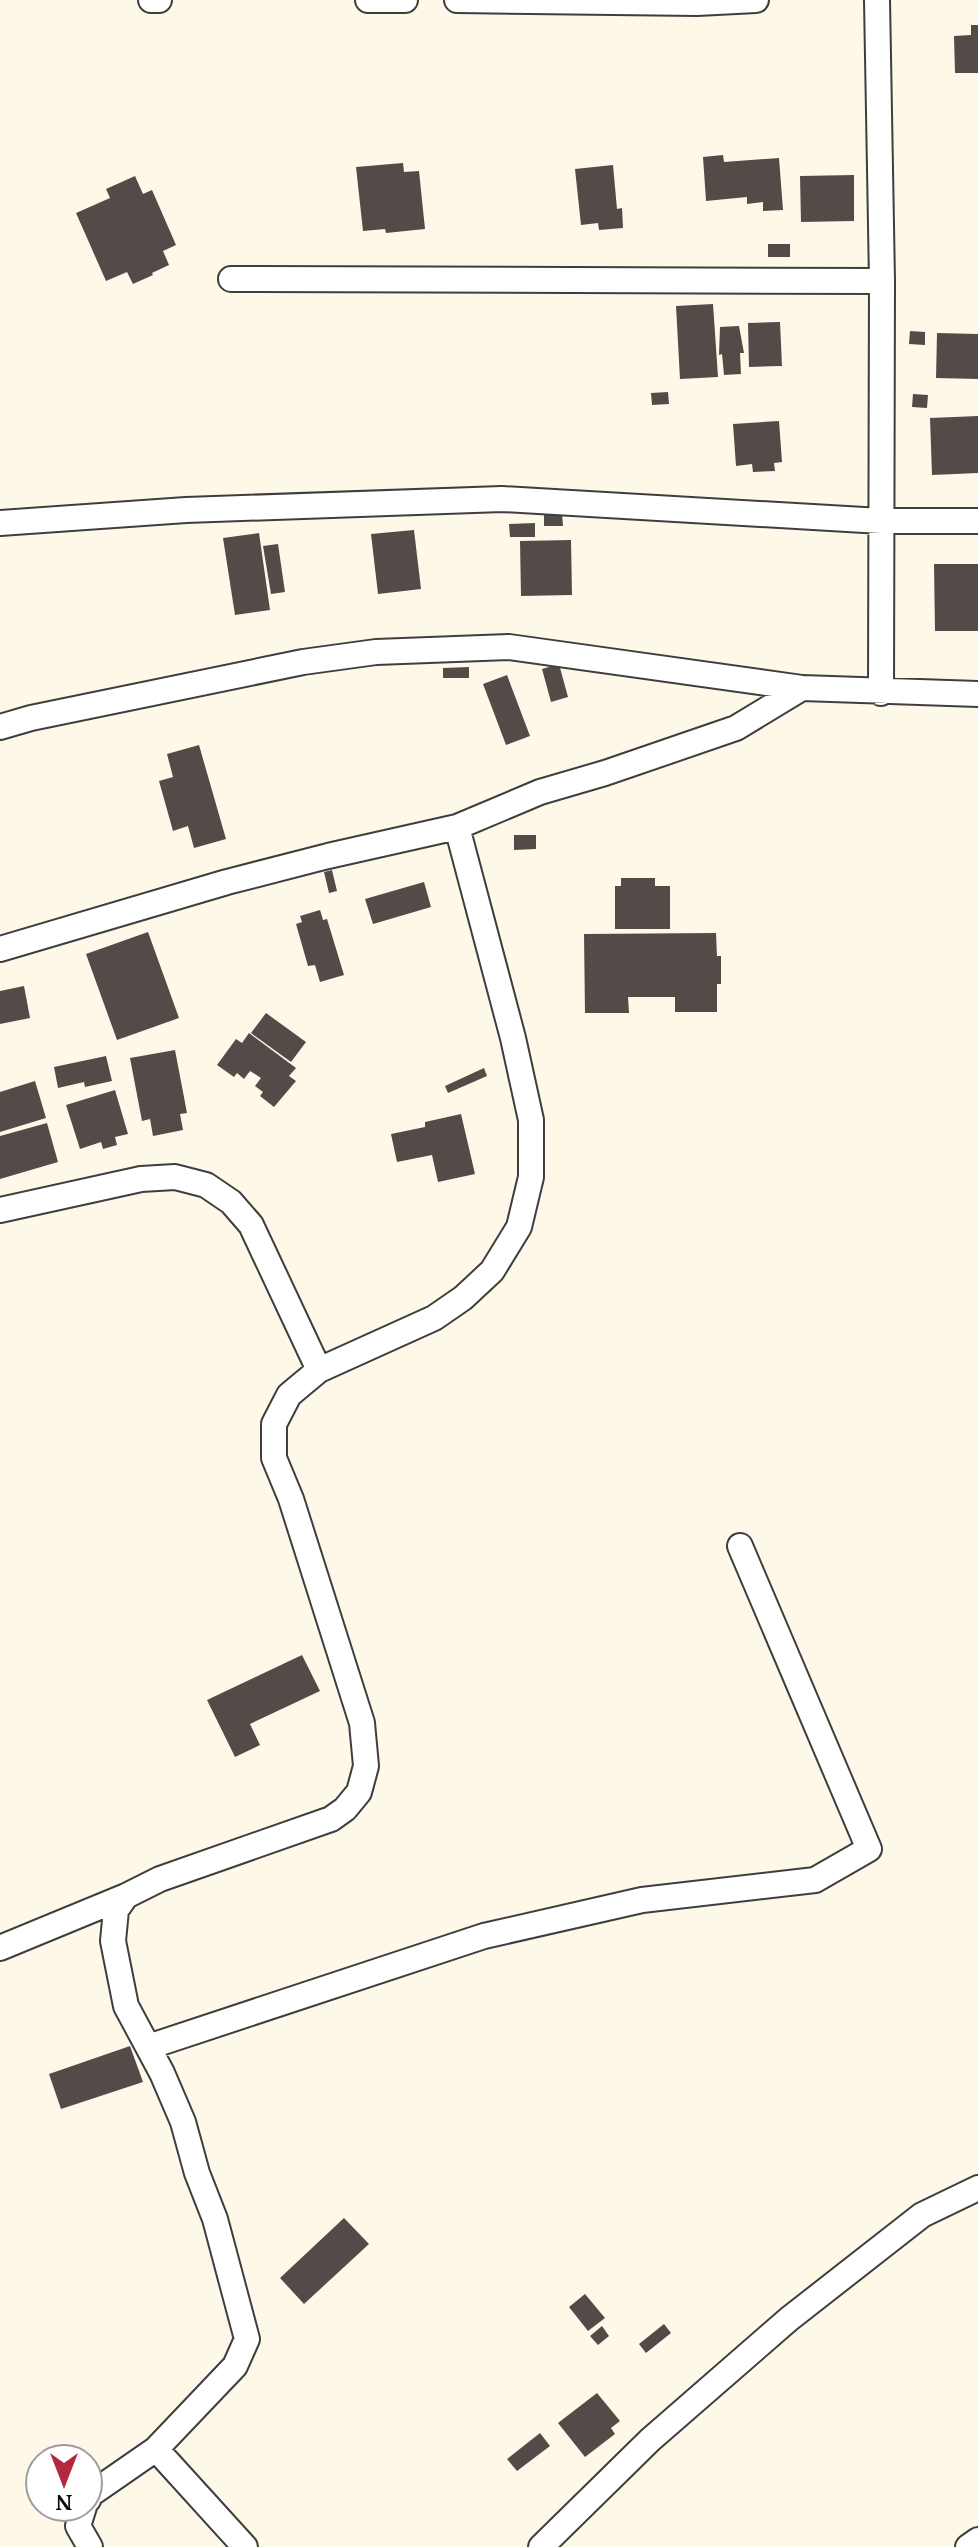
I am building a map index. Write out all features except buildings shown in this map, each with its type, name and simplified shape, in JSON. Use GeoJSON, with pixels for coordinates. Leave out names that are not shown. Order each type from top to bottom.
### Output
{"type":"FeatureCollection","features":[{"type":"Feature","properties":{"kind":"street"},"geometry":{"type":"LineString","coordinates":[[151,0],[159,0]]}},
{"type":"Feature","properties":{"kind":"street"},"geometry":{"type":"LineString","coordinates":[[368,0],[405,0]]}},
{"type":"Feature","properties":{"kind":"street"},"geometry":{"type":"LineString","coordinates":[[457,0],[697,3],[756,0]]}},
{"type":"Feature","properties":{"kind":"street"},"geometry":{"type":"LineString","coordinates":[[877,0],[882,281],[881,693]]}},
{"type":"Feature","properties":{"kind":"street"},"geometry":{"type":"LineString","coordinates":[[231,279],[882,281]]}},
{"type":"Feature","properties":{"kind":"street"},"geometry":{"type":"LineString","coordinates":[[0,523],[186,510],[502,499],[881,521],[978,521]]}},
{"type":"Feature","properties":{"kind":"street"},"geometry":{"type":"LineString","coordinates":[[0,727],[303,662],[376,652],[509,647],[802,688],[978,694]]}},
{"type":"Feature","properties":{"kind":"street"},"geometry":{"type":"LineString","coordinates":[[0,949],[299,863],[457,827],[540,792],[736,728],[802,688]]}},
{"type":"Feature","properties":{"kind":"street"},"geometry":{"type":"LineString","coordinates":[[0,1948],[160,1879],[331,1819],[345,1809],[359,1792],[366,1766],[362,1723],[291,1499],[274,1458],[274,1424],[289,1395],[319,1370],[434,1318],[463,1298],[492,1271],[519,1227],[531,1177],[531,1120],[513,1038],[457,827]]}},
{"type":"Feature","properties":{"kind":"street"},"geometry":{"type":"LineString","coordinates":[[0,1210],[141,1179],[175,1177],[206,1185],[231,1202],[251,1225],[319,1370]]}},
{"type":"Feature","properties":{"kind":"street"},"geometry":{"type":"LineString","coordinates":[[148,2047],[484,1936],[642,1900],[815,1880],[869,1849],[740,1546]]}},
{"type":"Feature","properties":{"kind":"street"},"geometry":{"type":"LineString","coordinates":[[104,2485],[156,2449],[235,2366],[247,2339],[215,2219],[197,2173],[183,2122],[126,2006],[113,1941],[116,1910],[126,1896]]}},
{"type":"Feature","properties":{"kind":"street"},"geometry":{"type":"LineString","coordinates":[[541,2547],[650,2440],[789,2319],[922,2215],[978,2188]]}},
{"type":"Feature","properties":{"kind":"street"},"geometry":{"type":"LineString","coordinates":[[156,2449],[245,2547]]}},
{"type":"Feature","properties":{"kind":"street"},"geometry":{"type":"LineString","coordinates":[[79,2523],[90,2547]]}},
{"type":"Feature","properties":{"kind":"street"},"geometry":{"type":"LineString","coordinates":[[968,2547],[978,2540]]}}]}
